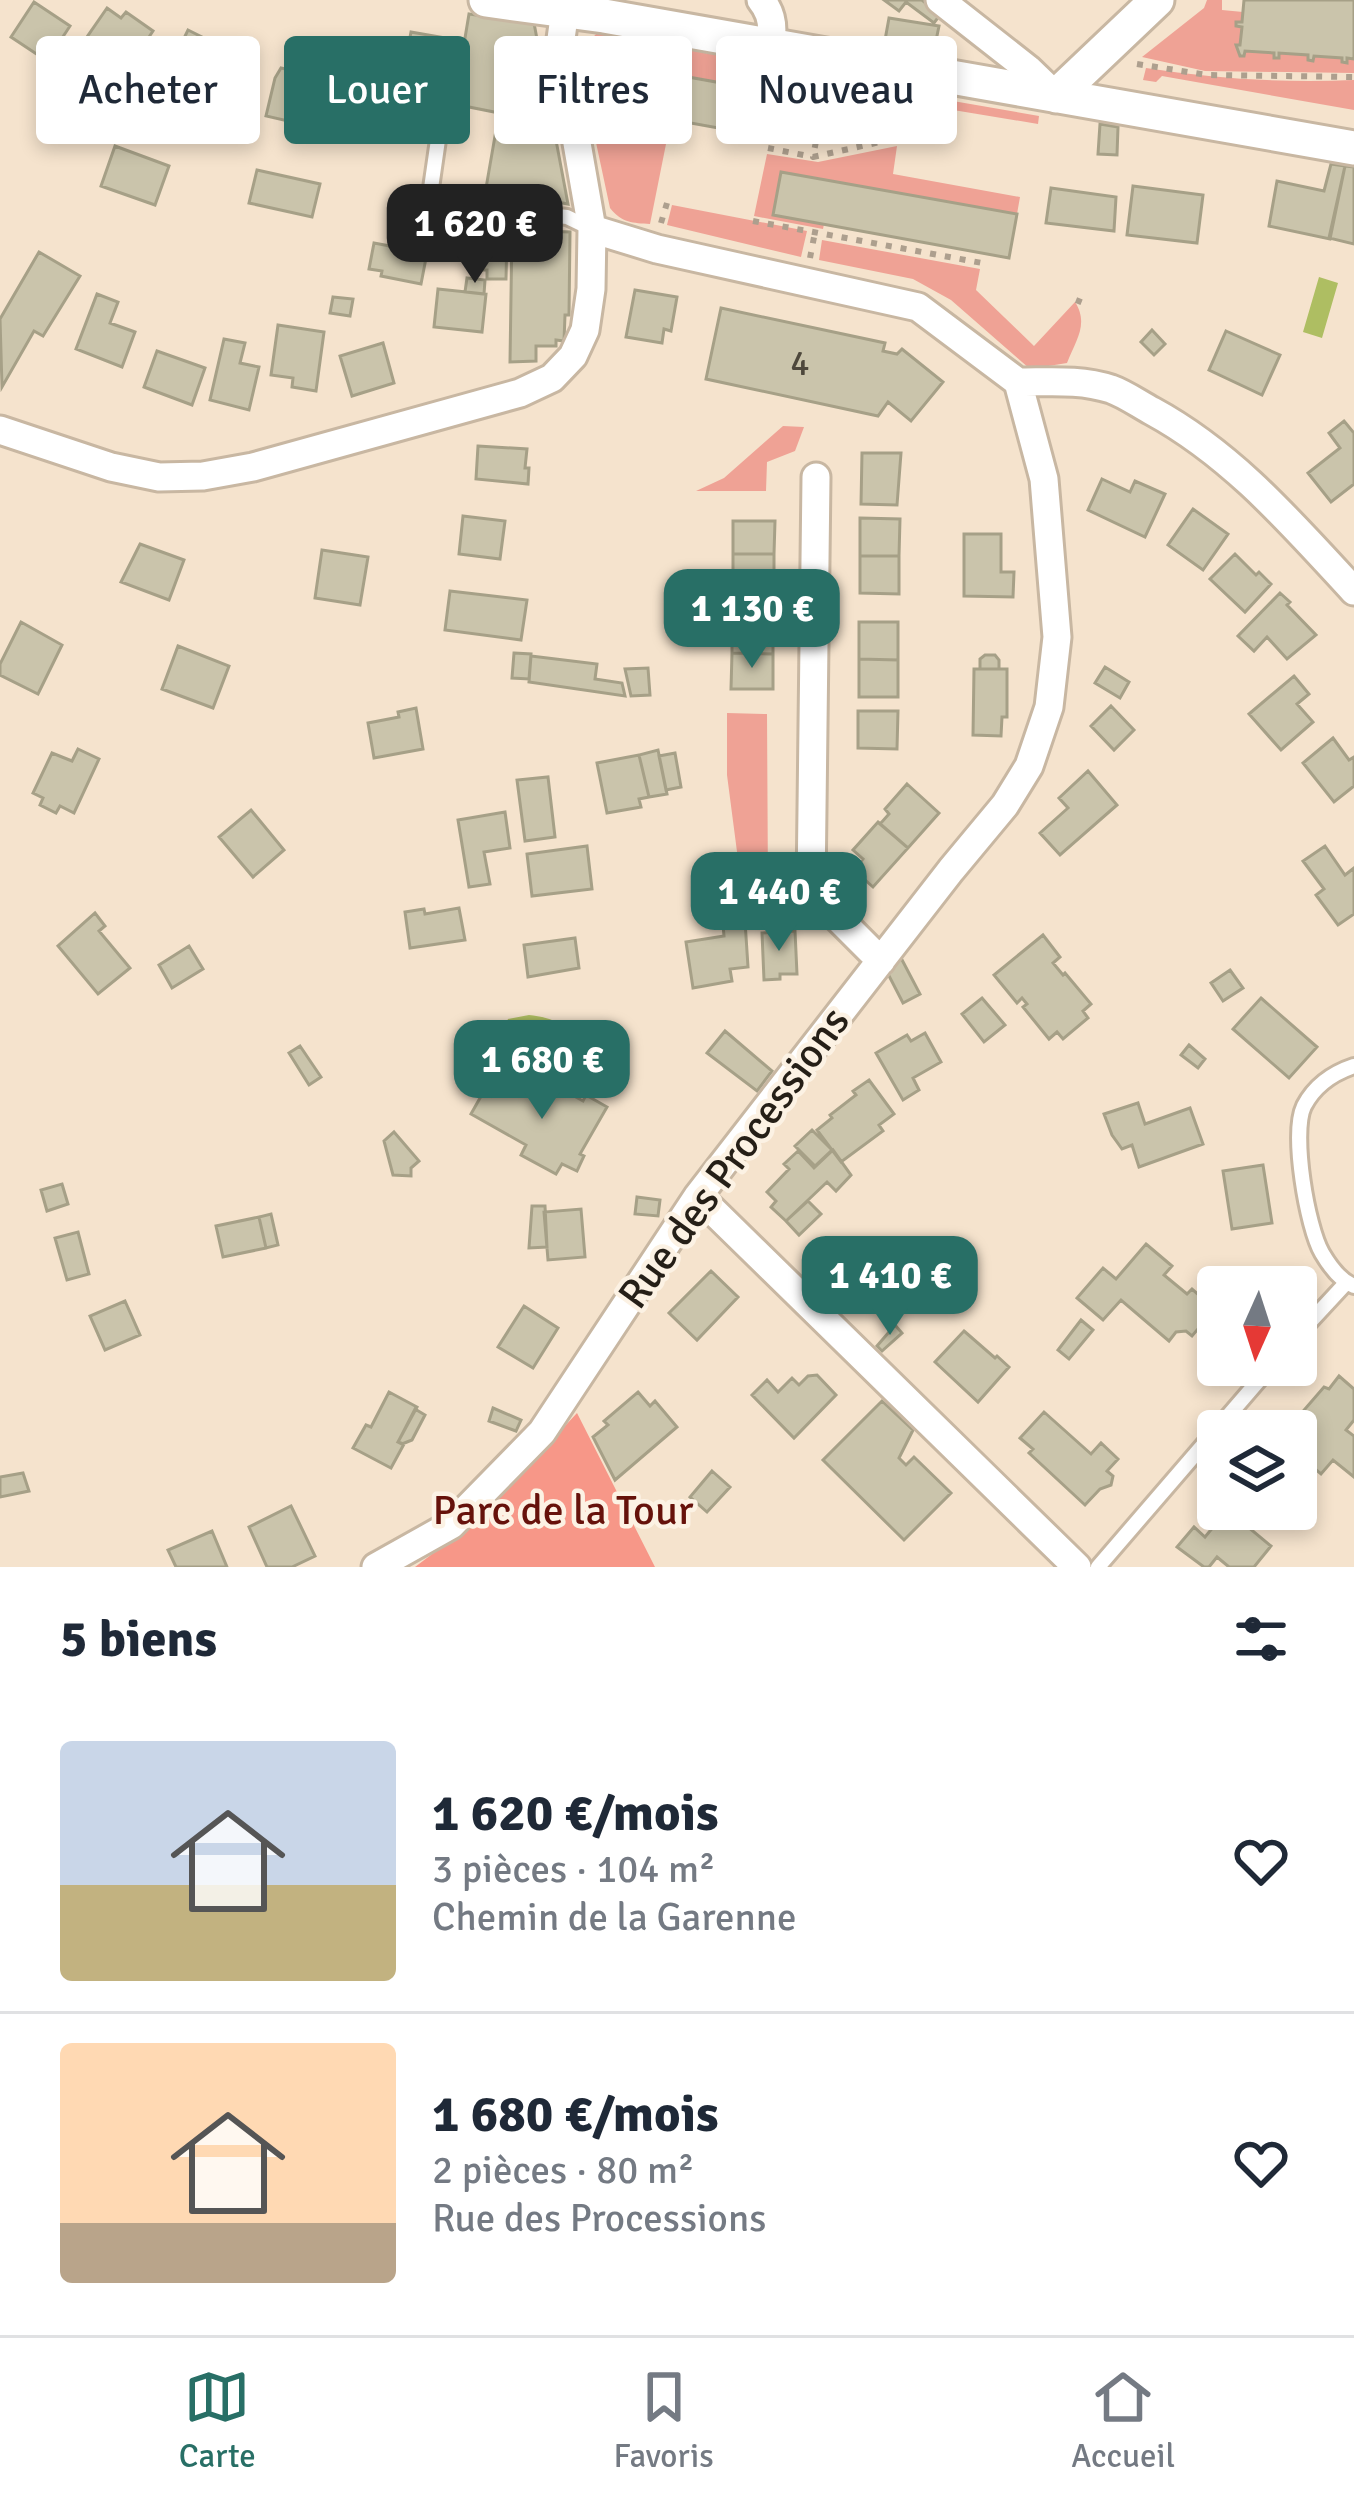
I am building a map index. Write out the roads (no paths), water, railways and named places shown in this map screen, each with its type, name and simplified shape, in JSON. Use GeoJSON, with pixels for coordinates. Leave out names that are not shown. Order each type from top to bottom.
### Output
{"type":"FeatureCollection","features":[{"type":"Feature","properties":{"kind":"street"},"geometry":{"type":"LineString","coordinates":[[486,0],[717,36]]}},
{"type":"Feature","properties":{"kind":"street"},"geometry":{"type":"LineString","coordinates":[[761,0],[770,10],[772,36]]}},
{"type":"Feature","properties":{"kind":"street"},"geometry":{"type":"LineString","coordinates":[[940,0],[1056,96]]}},
{"type":"Feature","properties":{"kind":"street"},"geometry":{"type":"LineString","coordinates":[[1056,96],[1157,0]]}},
{"type":"Feature","properties":{"kind":"street"},"geometry":{"type":"LineString","coordinates":[[0,430],[159,477],[203,476],[253,467],[520,392],[552,378],[573,356],[585,330],[591,289],[592,229],[560,46],[565,10]]}},
{"type":"Feature","properties":{"kind":"street"},"geometry":{"type":"LineString","coordinates":[[957,78],[1354,148]]}},
{"type":"Feature","properties":{"kind":"street"},"geometry":{"type":"LineString","coordinates":[[592,229],[657,249],[918,307],[1018,382],[1078,381],[1115,390],[1218,454],[1259,489],[1354,591]]}},
{"type":"Feature","properties":{"kind":"street","name":"Rue des Processions"},"geometry":{"type":"LineString","coordinates":[[376,1567],[451,1525],[542,1432],[698,1196],[1005,805],[1029,766],[1048,707],[1057,638],[1044,479],[1018,382]]}},
{"type":"Feature","properties":{"kind":"street"},"geometry":{"type":"LineString","coordinates":[[816,477],[812,891],[881,961]]}},
{"type":"Feature","properties":{"kind":"street"},"geometry":{"type":"LineString","coordinates":[[698,1196],[1077,1567]]}},
{"type":"Feature","properties":{"kind":"lane"},"geometry":{"type":"LineString","coordinates":[[437,144],[429,202],[567,217],[592,229]]}},
{"type":"Feature","properties":{"kind":"lane"},"geometry":{"type":"LineString","coordinates":[[1317,1316],[1350,1284],[1321,1252],[1307,1203],[1298,1135],[1303,1108],[1314,1093],[1332,1074],[1354,1066]]}},
{"type":"Feature","properties":{"kind":"lane"},"geometry":{"type":"LineString","coordinates":[[1098,1567],[1254,1386]]}},
{"type":"Feature","properties":{"kind":"park label","name":"Parc de la Tour"},"geometry":{"type":"Point","coordinates":[563,1510]}}]}
